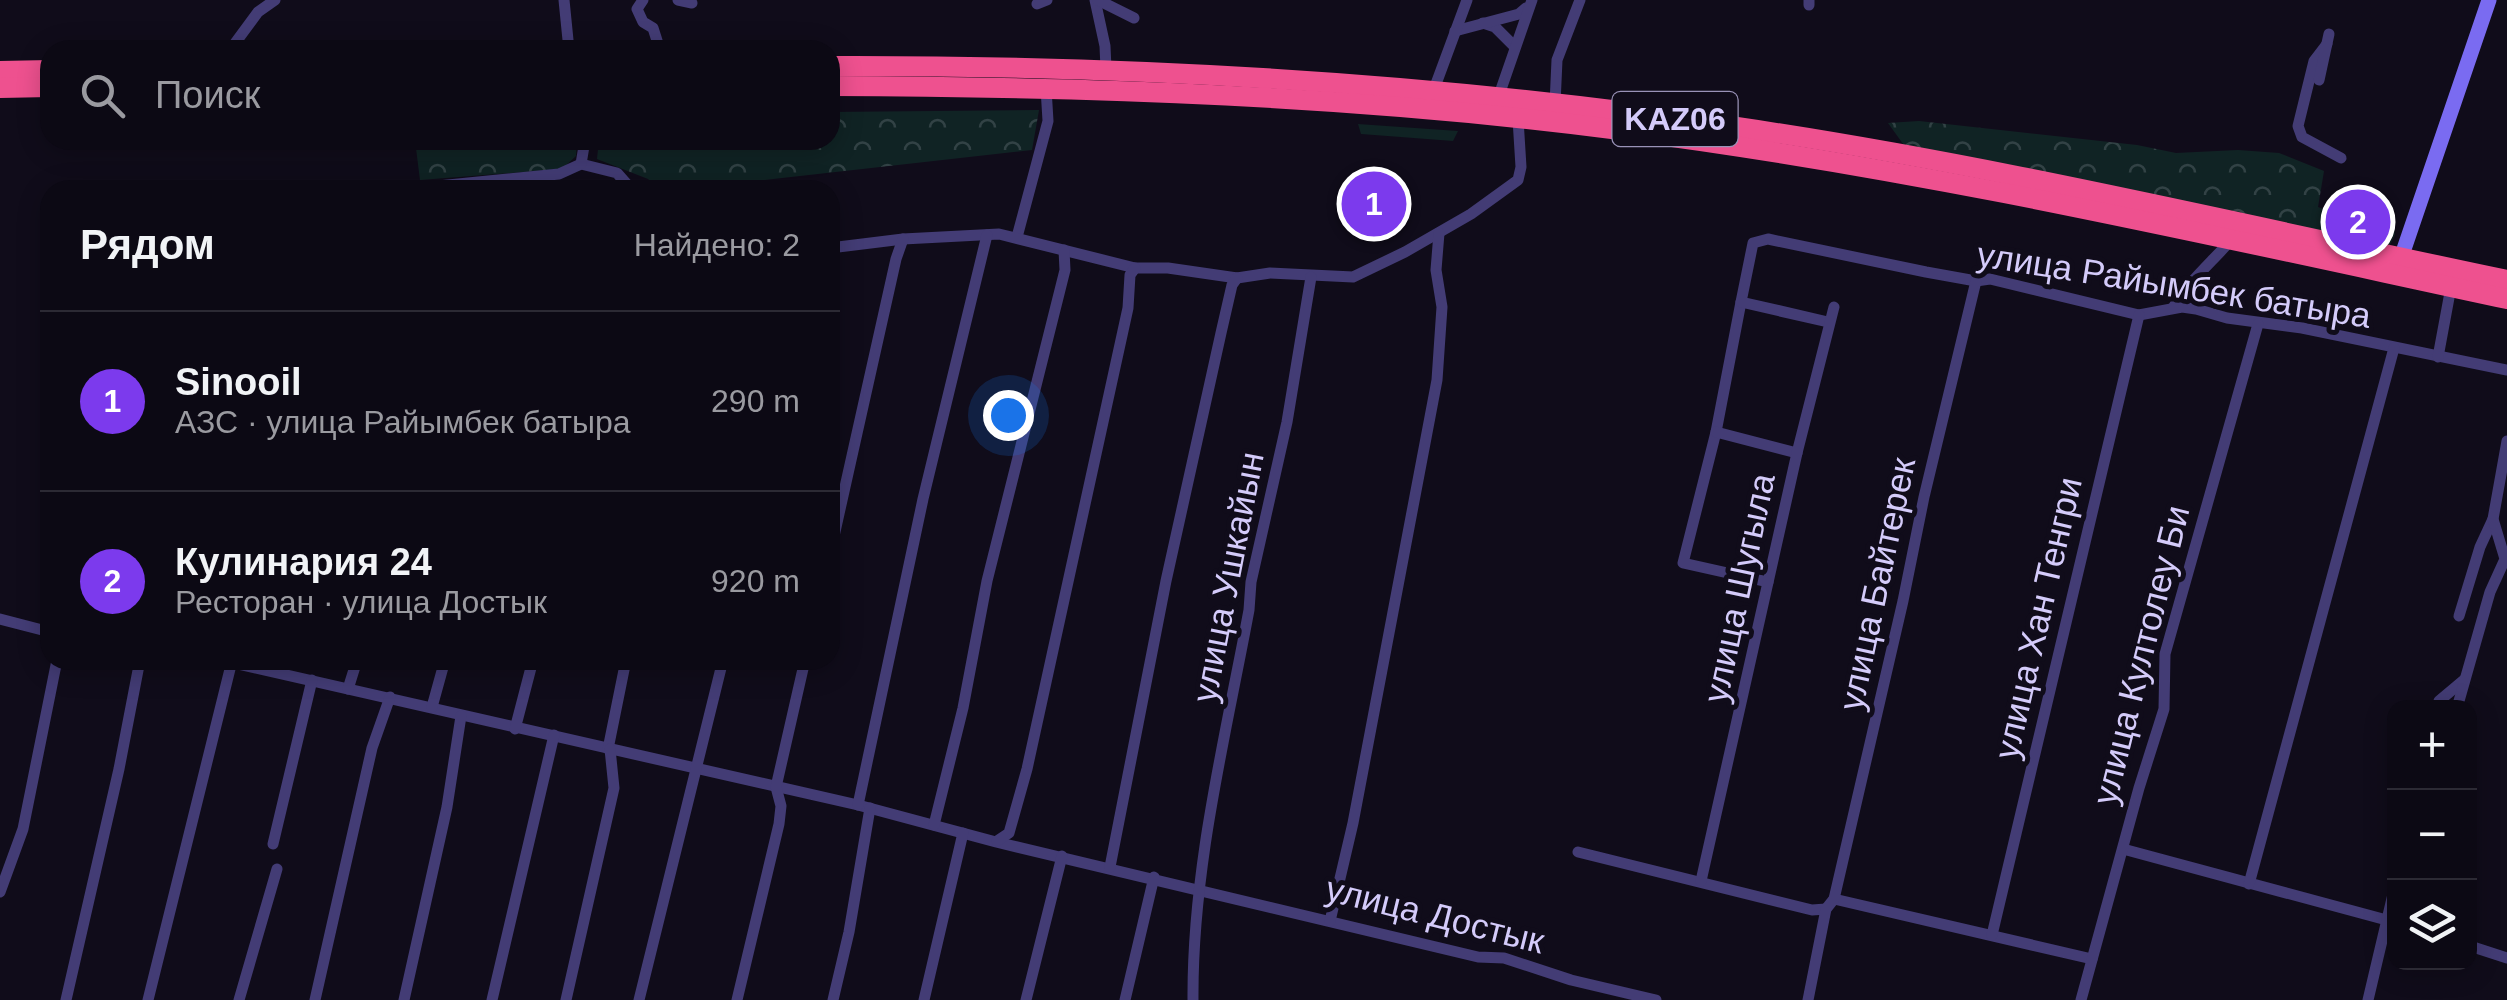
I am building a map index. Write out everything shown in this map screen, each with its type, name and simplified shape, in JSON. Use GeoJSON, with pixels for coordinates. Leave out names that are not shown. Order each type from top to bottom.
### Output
{"type":"FeatureCollection","features":[{"type":"Feature","properties":{"kind":"highway","name":"KАZ06"},"geometry":{"type":"LineString","coordinates":[[840,66],[1106,69],[1318,80],[1434,92],[1619,130],[1844,164],[2231,239],[2507,299]]}},
{"type":"Feature","properties":{"kind":"highway"},"geometry":{"type":"LineString","coordinates":[[0,71],[40,70]]}},
{"type":"Feature","properties":{"kind":"highway","name":"KАZ06"},"geometry":{"type":"LineString","coordinates":[[840,86],[1046,88],[1507,108],[1554,104],[1852,145],[2098,191],[2507,280]]}},
{"type":"Feature","properties":{"kind":"highway"},"geometry":{"type":"LineString","coordinates":[[0,88],[40,87]]}},
{"type":"Feature","properties":{"kind":"main road"},"geometry":{"type":"LineString","coordinates":[[2400,258],[2490,0]]}},
{"type":"Feature","properties":{"kind":"street"},"geometry":{"type":"LineString","coordinates":[[237,40],[258,12],[274,0]]}},
{"type":"Feature","properties":{"kind":"street"},"geometry":{"type":"LineString","coordinates":[[564,0],[568,40]]}},
{"type":"Feature","properties":{"kind":"street"},"geometry":{"type":"LineString","coordinates":[[644,0],[637,9],[644,22],[653,28],[657,40]]}},
{"type":"Feature","properties":{"kind":"street"},"geometry":{"type":"LineString","coordinates":[[678,0],[692,3]]}},
{"type":"Feature","properties":{"kind":"street"},"geometry":{"type":"LineString","coordinates":[[1096,0],[1134,18]]}},
{"type":"Feature","properties":{"kind":"street"},"geometry":{"type":"LineString","coordinates":[[1096,0],[1106,46],[1106,69]]}},
{"type":"Feature","properties":{"kind":"street"},"geometry":{"type":"LineString","coordinates":[[1434,92],[1466,0]]}},
{"type":"Feature","properties":{"kind":"street"},"geometry":{"type":"LineString","coordinates":[[1554,104],[1558,60],[1580,0]]}},
{"type":"Feature","properties":{"kind":"street"},"geometry":{"type":"LineString","coordinates":[[1456,31],[1519,14],[1531,2]]}},
{"type":"Feature","properties":{"kind":"street"},"geometry":{"type":"LineString","coordinates":[[840,247],[987,235],[1017,237],[1134,268],[1168,268],[1237,278],[1270,273],[1352,277],[1438,233],[1518,180],[1522,167],[1507,108],[1515,47],[1531,2]]}},
{"type":"Feature","properties":{"kind":"street"},"geometry":{"type":"LineString","coordinates":[[1484,22],[1495,27],[1515,47]]}},
{"type":"Feature","properties":{"kind":"street"},"geometry":{"type":"LineString","coordinates":[[2319,80],[2328,39],[2314,61],[2298,126],[2302,137],[2341,158]]}},
{"type":"Feature","properties":{"kind":"street"},"geometry":{"type":"LineString","coordinates":[[1017,237],[1048,122],[1046,88]]}},
{"type":"Feature","properties":{"kind":"street"},"geometry":{"type":"LineString","coordinates":[[582,164],[584,150]]}},
{"type":"Feature","properties":{"kind":"street"},"geometry":{"type":"LineString","coordinates":[[513,180],[560,174],[582,164],[617,172],[624,180]]}},
{"type":"Feature","properties":{"kind":"street"},"geometry":{"type":"LineString","coordinates":[[558,180],[560,174]]}},
{"type":"Feature","properties":{"kind":"street"},"geometry":{"type":"LineString","coordinates":[[1330,920],[1353,823],[1437,380],[1442,307],[1436,270],[1438,233]]}},
{"type":"Feature","properties":{"kind":"street"},"geometry":{"type":"LineString","coordinates":[[832,1000],[849,932],[864,806],[922,499],[987,235]]}},
{"type":"Feature","properties":{"kind":"street"},"geometry":{"type":"LineString","coordinates":[[840,509],[903,239]]}},
{"type":"Feature","properties":{"kind":"street","name":"улица Райымбек батыра"},"geometry":{"type":"LineString","coordinates":[[1741,302],[1754,243],[1760,239],[1775,240],[1976,282],[1990,279],[2140,315],[2174,308],[2196,309],[2507,370]]}},
{"type":"Feature","properties":{"kind":"street"},"geometry":{"type":"LineString","coordinates":[[2174,308],[2191,282],[2231,239]]}},
{"type":"Feature","properties":{"kind":"street"},"geometry":{"type":"LineString","coordinates":[[934,825],[963,708],[986,580],[1064,270],[1064,250]]}},
{"type":"Feature","properties":{"kind":"street"},"geometry":{"type":"LineString","coordinates":[[996,842],[1009,833],[1027,769],[1134,268]]}},
{"type":"Feature","properties":{"kind":"street","name":"улица Ушкайын"},"geometry":{"type":"LineString","coordinates":[[1193,1000],[1200,889],[1217,774],[1249,610],[1250,582],[1287,422],[1311,277]]}},
{"type":"Feature","properties":{"kind":"street"},"geometry":{"type":"LineString","coordinates":[[1110,867],[1166,581],[1220,333],[1237,278]]}},
{"type":"Feature","properties":{"kind":"street","name":"улица Байтерек"},"geometry":{"type":"LineString","coordinates":[[1808,1000],[1976,282]]}},
{"type":"Feature","properties":{"kind":"street"},"geometry":{"type":"LineString","coordinates":[[2438,357],[2451,287]]}},
{"type":"Feature","properties":{"kind":"street"},"geometry":{"type":"LineString","coordinates":[[1768,582],[1683,563],[1716,432],[1741,302],[1828,322]]}},
{"type":"Feature","properties":{"kind":"street","name":"улица Шугыла"},"geometry":{"type":"LineString","coordinates":[[1701,881],[1834,306]]}},
{"type":"Feature","properties":{"kind":"street","name":"улица Хан Тенгри"},"geometry":{"type":"LineString","coordinates":[[1992,935],[2140,315]]}},
{"type":"Feature","properties":{"kind":"street","name":"улица Култолеу Би"},"geometry":{"type":"LineString","coordinates":[[2081,1000],[2164,709],[2169,637],[2258,324]]}},
{"type":"Feature","properties":{"kind":"street"},"geometry":{"type":"LineString","coordinates":[[2249,884],[2394,348]]}},
{"type":"Feature","properties":{"kind":"street"},"geometry":{"type":"LineString","coordinates":[[1716,432],[1797,453]]}},
{"type":"Feature","properties":{"kind":"street"},"geometry":{"type":"LineString","coordinates":[[2459,616],[2492,519],[2507,441]]}},
{"type":"Feature","properties":{"kind":"street"},"geometry":{"type":"LineString","coordinates":[[2459,700],[2490,592],[2505,559],[2492,519]]}},
{"type":"Feature","properties":{"kind":"street"},"geometry":{"type":"LineString","coordinates":[[2483,540],[2498,540]]}},
{"type":"Feature","properties":{"kind":"street"},"geometry":{"type":"LineString","coordinates":[[0,619],[40,630]]}},
{"type":"Feature","properties":{"kind":"street"},"geometry":{"type":"LineString","coordinates":[[0,892],[23,829],[56,670]]}},
{"type":"Feature","properties":{"kind":"street"},"geometry":{"type":"LineString","coordinates":[[66,1000],[138,670]]}},
{"type":"Feature","properties":{"kind":"street"},"geometry":{"type":"LineString","coordinates":[[148,1000],[230,670]]}},
{"type":"Feature","properties":{"kind":"street","name":"улица Достык"},"geometry":{"type":"LineString","coordinates":[[285,670],[514,729],[864,806],[963,834],[1478,957],[1504,958],[1571,980],[1656,1000]]}},
{"type":"Feature","properties":{"kind":"street"},"geometry":{"type":"LineString","coordinates":[[348,689],[354,670]]}},
{"type":"Feature","properties":{"kind":"street"},"geometry":{"type":"LineString","coordinates":[[432,708],[442,670]]}},
{"type":"Feature","properties":{"kind":"street"},"geometry":{"type":"LineString","coordinates":[[514,729],[530,670]]}},
{"type":"Feature","properties":{"kind":"street"},"geometry":{"type":"LineString","coordinates":[[566,1000],[614,788],[609,749],[624,670]]}},
{"type":"Feature","properties":{"kind":"street"},"geometry":{"type":"LineString","coordinates":[[640,1000],[720,670]]}},
{"type":"Feature","properties":{"kind":"street"},"geometry":{"type":"LineString","coordinates":[[736,1000],[779,824],[781,806],[776,787],[803,670]]}},
{"type":"Feature","properties":{"kind":"street"},"geometry":{"type":"LineString","coordinates":[[273,844],[312,680]]}},
{"type":"Feature","properties":{"kind":"street"},"geometry":{"type":"LineString","coordinates":[[2440,700],[2464,680]]}},
{"type":"Feature","properties":{"kind":"street"},"geometry":{"type":"LineString","coordinates":[[315,1000],[372,748],[390,697]]}},
{"type":"Feature","properties":{"kind":"street"},"geometry":{"type":"LineString","coordinates":[[404,1000],[447,807],[461,716]]}},
{"type":"Feature","properties":{"kind":"street"},"geometry":{"type":"LineString","coordinates":[[492,1000],[554,735]]}},
{"type":"Feature","properties":{"kind":"street"},"geometry":{"type":"LineString","coordinates":[[924,1000],[963,834]]}},
{"type":"Feature","properties":{"kind":"street"},"geometry":{"type":"LineString","coordinates":[[2123,848],[2387,920]]}},
{"type":"Feature","properties":{"kind":"street"},"geometry":{"type":"LineString","coordinates":[[1578,852],[1812,910],[1830,904],[2092,959]]}},
{"type":"Feature","properties":{"kind":"street"},"geometry":{"type":"LineString","coordinates":[[1026,1000],[1062,856]]}},
{"type":"Feature","properties":{"kind":"street"},"geometry":{"type":"LineString","coordinates":[[240,1000],[277,869]]}},
{"type":"Feature","properties":{"kind":"street"},"geometry":{"type":"LineString","coordinates":[[1125,1000],[1154,878]]}},
{"type":"Feature","properties":{"kind":"street"},"geometry":{"type":"LineString","coordinates":[[2368,1000],[2387,935]]}},
{"type":"Feature","properties":{"kind":"street"},"geometry":{"type":"LineString","coordinates":[[2477,948],[2507,958]]}},
{"type":"Feature","properties":{"kind":"green space"},"geometry":{"type":"Polygon","coordinates":[[[1039,110],[1032,150],[764,180],[649,180],[597,159],[598,150],[840,150],[840,112],[1039,110]]]}},
{"type":"Feature","properties":{"kind":"green space"},"geometry":{"type":"Polygon","coordinates":[[[1919,121],[2137,145],[2176,153],[2279,153],[2324,171],[2318,207],[2374,228],[2378,220],[2394,223],[2395,235],[2390,245],[2372,249],[1906,148],[1888,123],[1919,121]]]}},
{"type":"Feature","properties":{"kind":"green space"},"geometry":{"type":"Polygon","coordinates":[[[1358,124],[1458,131],[1453,141],[1361,134],[1358,124]]]}},
{"type":"Feature","properties":{"kind":"green space"},"geometry":{"type":"Polygon","coordinates":[[[416,150],[576,150],[576,156],[562,169],[420,180],[416,150]]]}},
{"type":"Feature","properties":{"kind":"place","name":"Sinooil"},"geometry":{"type":"Point","coordinates":[1374,204]}},
{"type":"Feature","properties":{"kind":"place","name":"Кулинария 24"},"geometry":{"type":"Point","coordinates":[2358,222]}}]}
